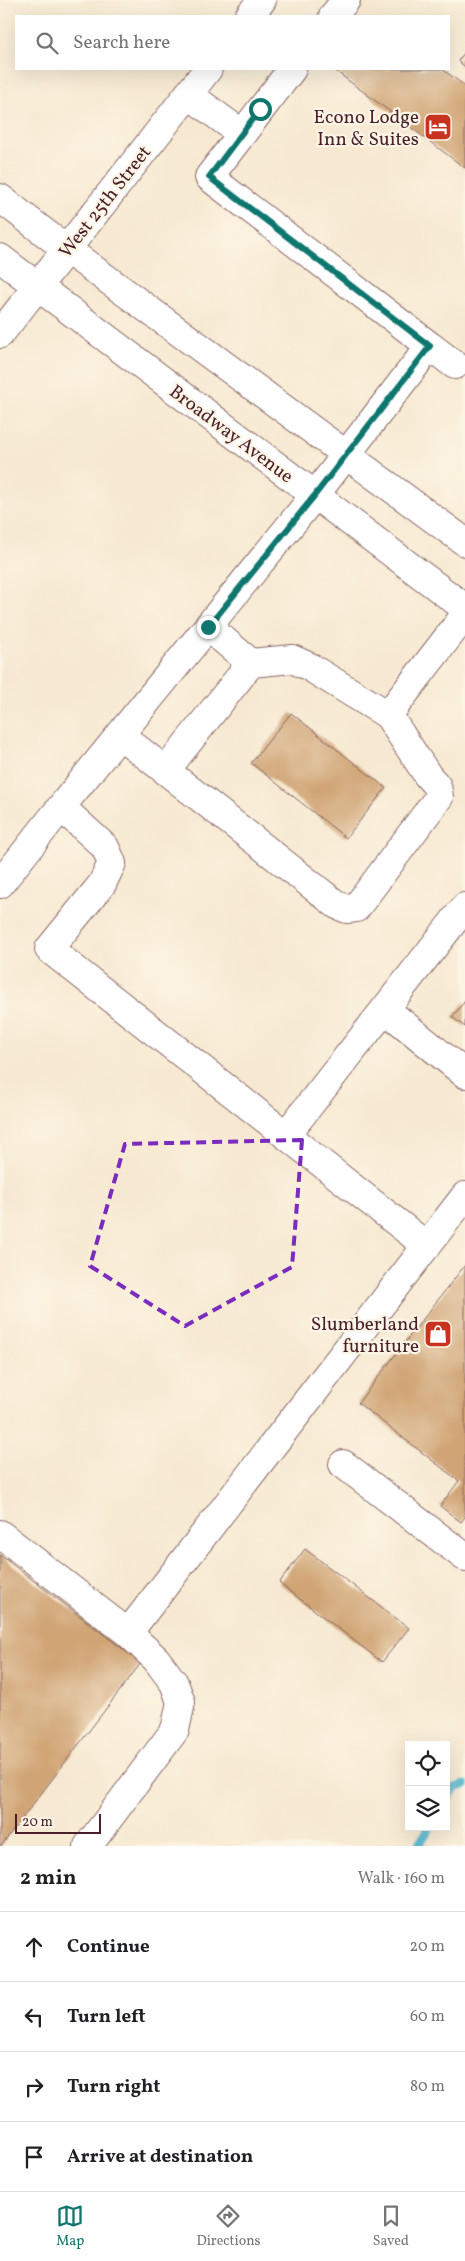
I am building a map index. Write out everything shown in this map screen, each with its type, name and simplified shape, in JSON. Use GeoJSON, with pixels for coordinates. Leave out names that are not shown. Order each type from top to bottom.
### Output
{"type":"FeatureCollection","features":[{"type":"Feature","properties":{"kind":"main road"},"geometry":{"type":"LineString","coordinates":[[250,15],[262,0]]}},
{"type":"Feature","properties":{"kind":"main road"},"geometry":{"type":"LineString","coordinates":[[334,15],[346,0]]}},
{"type":"Feature","properties":{"kind":"main road","name":"West 25th Street"},"geometry":{"type":"LineString","coordinates":[[0,334],[207,70]]}},
{"type":"Feature","properties":{"kind":"main road"},"geometry":{"type":"LineString","coordinates":[[291,70],[209,177],[430,346],[462,363]]}},
{"type":"Feature","properties":{"kind":"main road"},"geometry":{"type":"LineString","coordinates":[[188,94],[242,134]]}},
{"type":"Feature","properties":{"kind":"main road"},"geometry":{"type":"LineString","coordinates":[[0,198],[66,249],[465,542]]}},
{"type":"Feature","properties":{"kind":"main road","name":"Broadway Avenue"},"geometry":{"type":"LineString","coordinates":[[0,258],[465,608]]}},
{"type":"Feature","properties":{"kind":"main road"},"geometry":{"type":"LineString","coordinates":[[0,884],[315,495],[430,346]]}},
{"type":"Feature","properties":{"kind":"main road"},"geometry":{"type":"LineString","coordinates":[[388,715],[465,615]]}},
{"type":"Feature","properties":{"kind":"main road"},"geometry":{"type":"LineString","coordinates":[[120,735],[337,905],[347,909],[356,908],[439,797],[437,786],[428,776],[388,715],[308,666],[292,659],[251,663],[208,627]]}},
{"type":"Feature","properties":{"kind":"main road"},"geometry":{"type":"LineString","coordinates":[[166,770],[251,663]]}},
{"type":"Feature","properties":{"kind":"main road"},"geometry":{"type":"LineString","coordinates":[[61,807],[105,847],[112,863],[102,884],[49,949],[427,1246]]}},
{"type":"Feature","properties":{"kind":"main road"},"geometry":{"type":"LineString","coordinates":[[286,1135],[465,907]]}},
{"type":"Feature","properties":{"kind":"main road"},"geometry":{"type":"LineString","coordinates":[[386,1009],[465,1074]]}},
{"type":"Feature","properties":{"kind":"main road"},"geometry":{"type":"LineString","coordinates":[[128,1633],[465,1196]]}},
{"type":"Feature","properties":{"kind":"main road"},"geometry":{"type":"LineString","coordinates":[[343,1464],[465,1557]]}},
{"type":"Feature","properties":{"kind":"main road"},"geometry":{"type":"LineString","coordinates":[[0,1534],[128,1633],[156,1659],[174,1683],[181,1702],[175,1730],[88,1846]]}},
{"type":"Feature","properties":{"kind":"highlighted area"},"geometry":{"type":"Polygon","coordinates":[[[302,1140],[292,1267],[185,1326],[90,1266],[125,1144],[302,1140]]]}},
{"type":"Feature","properties":{"kind":"building"},"geometry":{"type":"Polygon","coordinates":[[[465,52],[465,67],[458,61],[465,52]]]}},
{"type":"Feature","properties":{"kind":"building","name":"Econo Lodge Inn & Suites"},"geometry":{"type":"Polygon","coordinates":[[[334,70],[443,70],[465,86],[465,168],[334,70]]]}},
{"type":"Feature","properties":{"kind":"building"},"geometry":{"type":"Polygon","coordinates":[[[291,713],[386,788],[346,838],[251,763],[291,713]]]}},
{"type":"Feature","properties":{"kind":"building"},"geometry":{"type":"Polygon","coordinates":[[[465,1001],[465,1027],[452,1017],[465,1001]]]}},
{"type":"Feature","properties":{"kind":"building","name":"Slumberland furniture"},"geometry":{"type":"Polygon","coordinates":[[[465,1265],[465,1517],[461,1522],[440,1506],[459,1481],[358,1403],[465,1265]]]}},
{"type":"Feature","properties":{"kind":"building"},"geometry":{"type":"Polygon","coordinates":[[[305,1549],[409,1628],[382,1662],[279,1583],[305,1549]]]}},
{"type":"Feature","properties":{"kind":"building"},"geometry":{"type":"Polygon","coordinates":[[[0,1555],[141,1663],[1,1846],[0,1846],[0,1555]]]}},
{"type":"Feature","properties":{"kind":"waterway"},"geometry":{"type":"LineString","coordinates":[[450,1796],[455,1788],[465,1785]]}},
{"type":"Feature","properties":{"kind":"waterway"},"geometry":{"type":"LineString","coordinates":[[418,1846],[427,1831]]}},
{"type":"Feature","properties":{"kind":"place","name":"Econo Lodge Inn & Suites"},"geometry":{"type":"Point","coordinates":[438,127]}},
{"type":"Feature","properties":{"kind":"place","name":"Slumberland furniture"},"geometry":{"type":"Point","coordinates":[438,1334]}},
{"type":"Feature","properties":{"kind":"route"},"geometry":{"type":"LineString","coordinates":[[208,627],[315,495],[430,346],[209,177],[260,109]]}}]}
